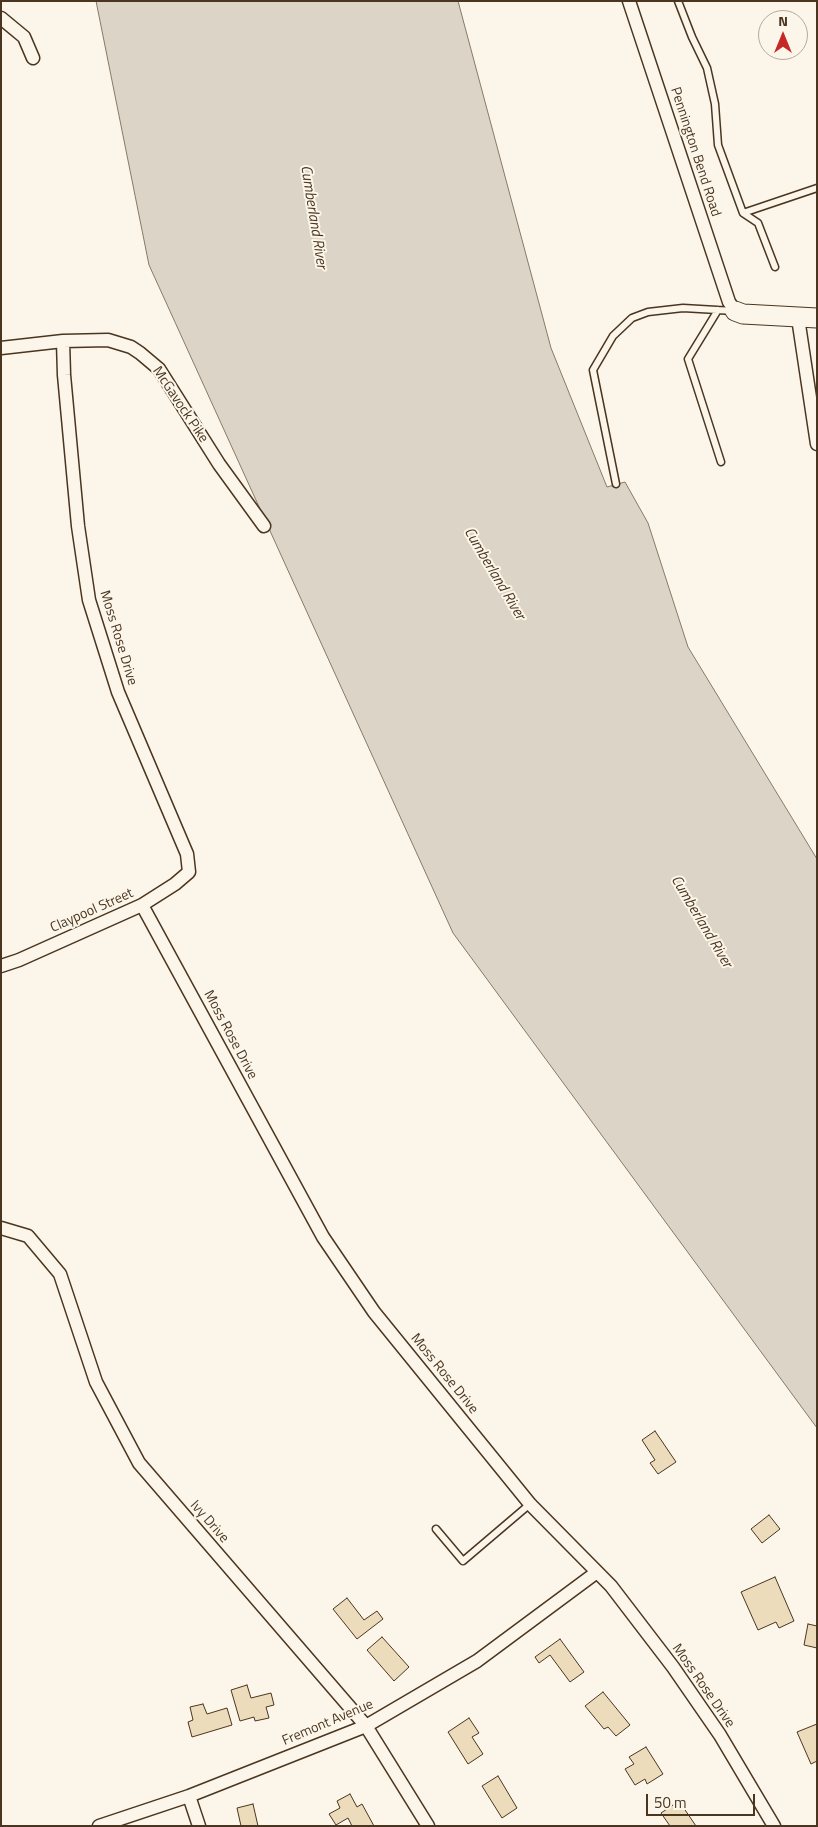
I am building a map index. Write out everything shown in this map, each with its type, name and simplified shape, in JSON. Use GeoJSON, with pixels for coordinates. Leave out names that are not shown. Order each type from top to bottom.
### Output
{"type":"FeatureCollection","features":[{"type":"Feature","properties":{"kind":"street","name":"Pennington Bend Road"},"geometry":{"type":"LineString","coordinates":[[629,1],[729,302],[727,310]]}},
{"type":"Feature","properties":{"kind":"street"},"geometry":{"type":"LineString","coordinates":[[1,18],[24,36],[33,58]]}},
{"type":"Feature","properties":{"kind":"street"},"geometry":{"type":"LineString","coordinates":[[727,310],[742,314],[808,318],[817,444]]}},
{"type":"Feature","properties":{"kind":"street","name":"McGavock Pike"},"geometry":{"type":"LineString","coordinates":[[1,348],[63,341],[108,340],[130,347],[159,369],[219,464],[264,526]]}},
{"type":"Feature","properties":{"kind":"street","name":"Moss Rose Drive"},"geometry":{"type":"LineString","coordinates":[[63,341],[64,375],[78,526],[89,600],[118,692],[187,854],[189,872]]}},
{"type":"Feature","properties":{"kind":"street","name":"Claypool Street"},"geometry":{"type":"LineString","coordinates":[[1,966],[19,960],[142,905],[175,884],[189,872]]}},
{"type":"Feature","properties":{"kind":"street","name":"Moss Rose Drive"},"geometry":{"type":"LineString","coordinates":[[142,905],[323,1237],[374,1312],[530,1504],[611,1586],[673,1667],[720,1735],[774,1826]]}},
{"type":"Feature","properties":{"kind":"street","name":"Ivy Drive"},"geometry":{"type":"LineString","coordinates":[[1,1228],[28,1236],[60,1274],[96,1382],[139,1463],[366,1726],[428,1826]]}},
{"type":"Feature","properties":{"kind":"street","name":"Fremont Avenue"},"geometry":{"type":"LineString","coordinates":[[99,1826],[189,1796],[366,1726],[477,1661],[597,1572]]}},
{"type":"Feature","properties":{"kind":"street"},"geometry":{"type":"LineString","coordinates":[[189,1796],[199,1826]]}},
{"type":"Feature","properties":{"kind":"lane"},"geometry":{"type":"LineString","coordinates":[[678,1],[707,68],[716,104],[718,145],[743,213],[758,223],[775,267]]}},
{"type":"Feature","properties":{"kind":"lane"},"geometry":{"type":"LineString","coordinates":[[743,213],[817,188]]}},
{"type":"Feature","properties":{"kind":"lane"},"geometry":{"type":"LineString","coordinates":[[616,484],[593,370],[604,349],[613,336],[632,318],[648,312],[683,308],[727,310]]}},
{"type":"Feature","properties":{"kind":"lane"},"geometry":{"type":"LineString","coordinates":[[721,462],[688,359],[727,310]]}},
{"type":"Feature","properties":{"kind":"lane"},"geometry":{"type":"LineString","coordinates":[[436,1529],[463,1561],[530,1504]]}},
{"type":"Feature","properties":{"kind":"water","name":"Cumberland River"},"geometry":{"type":"Polygon","coordinates":[[[96,1],[458,1],[551,348],[607,487],[625,482],[648,523],[688,647],[817,859],[817,1428],[453,933],[149,265],[96,1]]]}},
{"type":"Feature","properties":{"kind":"building"},"geometry":{"type":"Polygon","coordinates":[[[655,1431],[676,1462],[658,1474],[650,1463],[655,1460],[642,1440],[655,1431]]]}},
{"type":"Feature","properties":{"kind":"building"},"geometry":{"type":"Polygon","coordinates":[[[769,1515],[780,1529],[762,1543],[751,1529],[769,1515]]]}},
{"type":"Feature","properties":{"kind":"building"},"geometry":{"type":"Polygon","coordinates":[[[775,1577],[794,1621],[779,1628],[776,1622],[758,1630],[741,1592],[775,1577]]]}},
{"type":"Feature","properties":{"kind":"building"},"geometry":{"type":"Polygon","coordinates":[[[347,1598],[364,1620],[377,1611],[383,1619],[357,1639],[333,1609],[347,1598]]]}},
{"type":"Feature","properties":{"kind":"building"},"geometry":{"type":"Polygon","coordinates":[[[808,1624],[817,1626],[817,1648],[804,1645],[808,1624]]]}},
{"type":"Feature","properties":{"kind":"building"},"geometry":{"type":"Polygon","coordinates":[[[382,1637],[409,1667],[394,1681],[367,1650],[382,1637]]]}},
{"type":"Feature","properties":{"kind":"building"},"geometry":{"type":"Polygon","coordinates":[[[560,1639],[584,1672],[570,1682],[550,1655],[539,1663],[535,1657],[560,1639]]]}},
{"type":"Feature","properties":{"kind":"building"},"geometry":{"type":"Polygon","coordinates":[[[247,1685],[251,1698],[271,1693],[274,1705],[266,1707],[269,1718],[255,1721],[254,1717],[240,1721],[231,1690],[247,1685]]]}},
{"type":"Feature","properties":{"kind":"building"},"geometry":{"type":"Polygon","coordinates":[[[603,1692],[630,1725],[616,1736],[608,1727],[604,1729],[585,1706],[603,1692]]]}},
{"type":"Feature","properties":{"kind":"building"},"geometry":{"type":"Polygon","coordinates":[[[203,1704],[207,1714],[227,1708],[232,1725],[192,1737],[188,1722],[193,1720],[190,1707],[203,1704]]]}},
{"type":"Feature","properties":{"kind":"building"},"geometry":{"type":"Polygon","coordinates":[[[469,1718],[479,1733],[472,1737],[483,1754],[468,1764],[448,1732],[469,1718]]]}},
{"type":"Feature","properties":{"kind":"building"},"geometry":{"type":"Polygon","coordinates":[[[817,1724],[817,1761],[811,1764],[797,1732],[817,1724]]]}},
{"type":"Feature","properties":{"kind":"building"},"geometry":{"type":"Polygon","coordinates":[[[646,1747],[663,1774],[647,1784],[645,1779],[635,1785],[625,1769],[634,1764],[629,1757],[646,1747]]]}},
{"type":"Feature","properties":{"kind":"building"},"geometry":{"type":"Polygon","coordinates":[[[498,1776],[517,1808],[502,1818],[482,1786],[498,1776]]]}},
{"type":"Feature","properties":{"kind":"building"},"geometry":{"type":"Polygon","coordinates":[[[350,1794],[357,1807],[362,1804],[374,1826],[352,1826],[348,1818],[336,1825],[329,1814],[340,1808],[337,1801],[350,1794]]]}},
{"type":"Feature","properties":{"kind":"building"},"geometry":{"type":"Polygon","coordinates":[[[679,1801],[696,1826],[670,1826],[661,1813],[679,1801]]]}},
{"type":"Feature","properties":{"kind":"building"},"geometry":{"type":"Polygon","coordinates":[[[253,1804],[258,1826],[241,1826],[237,1808],[253,1804]]]}}]}
